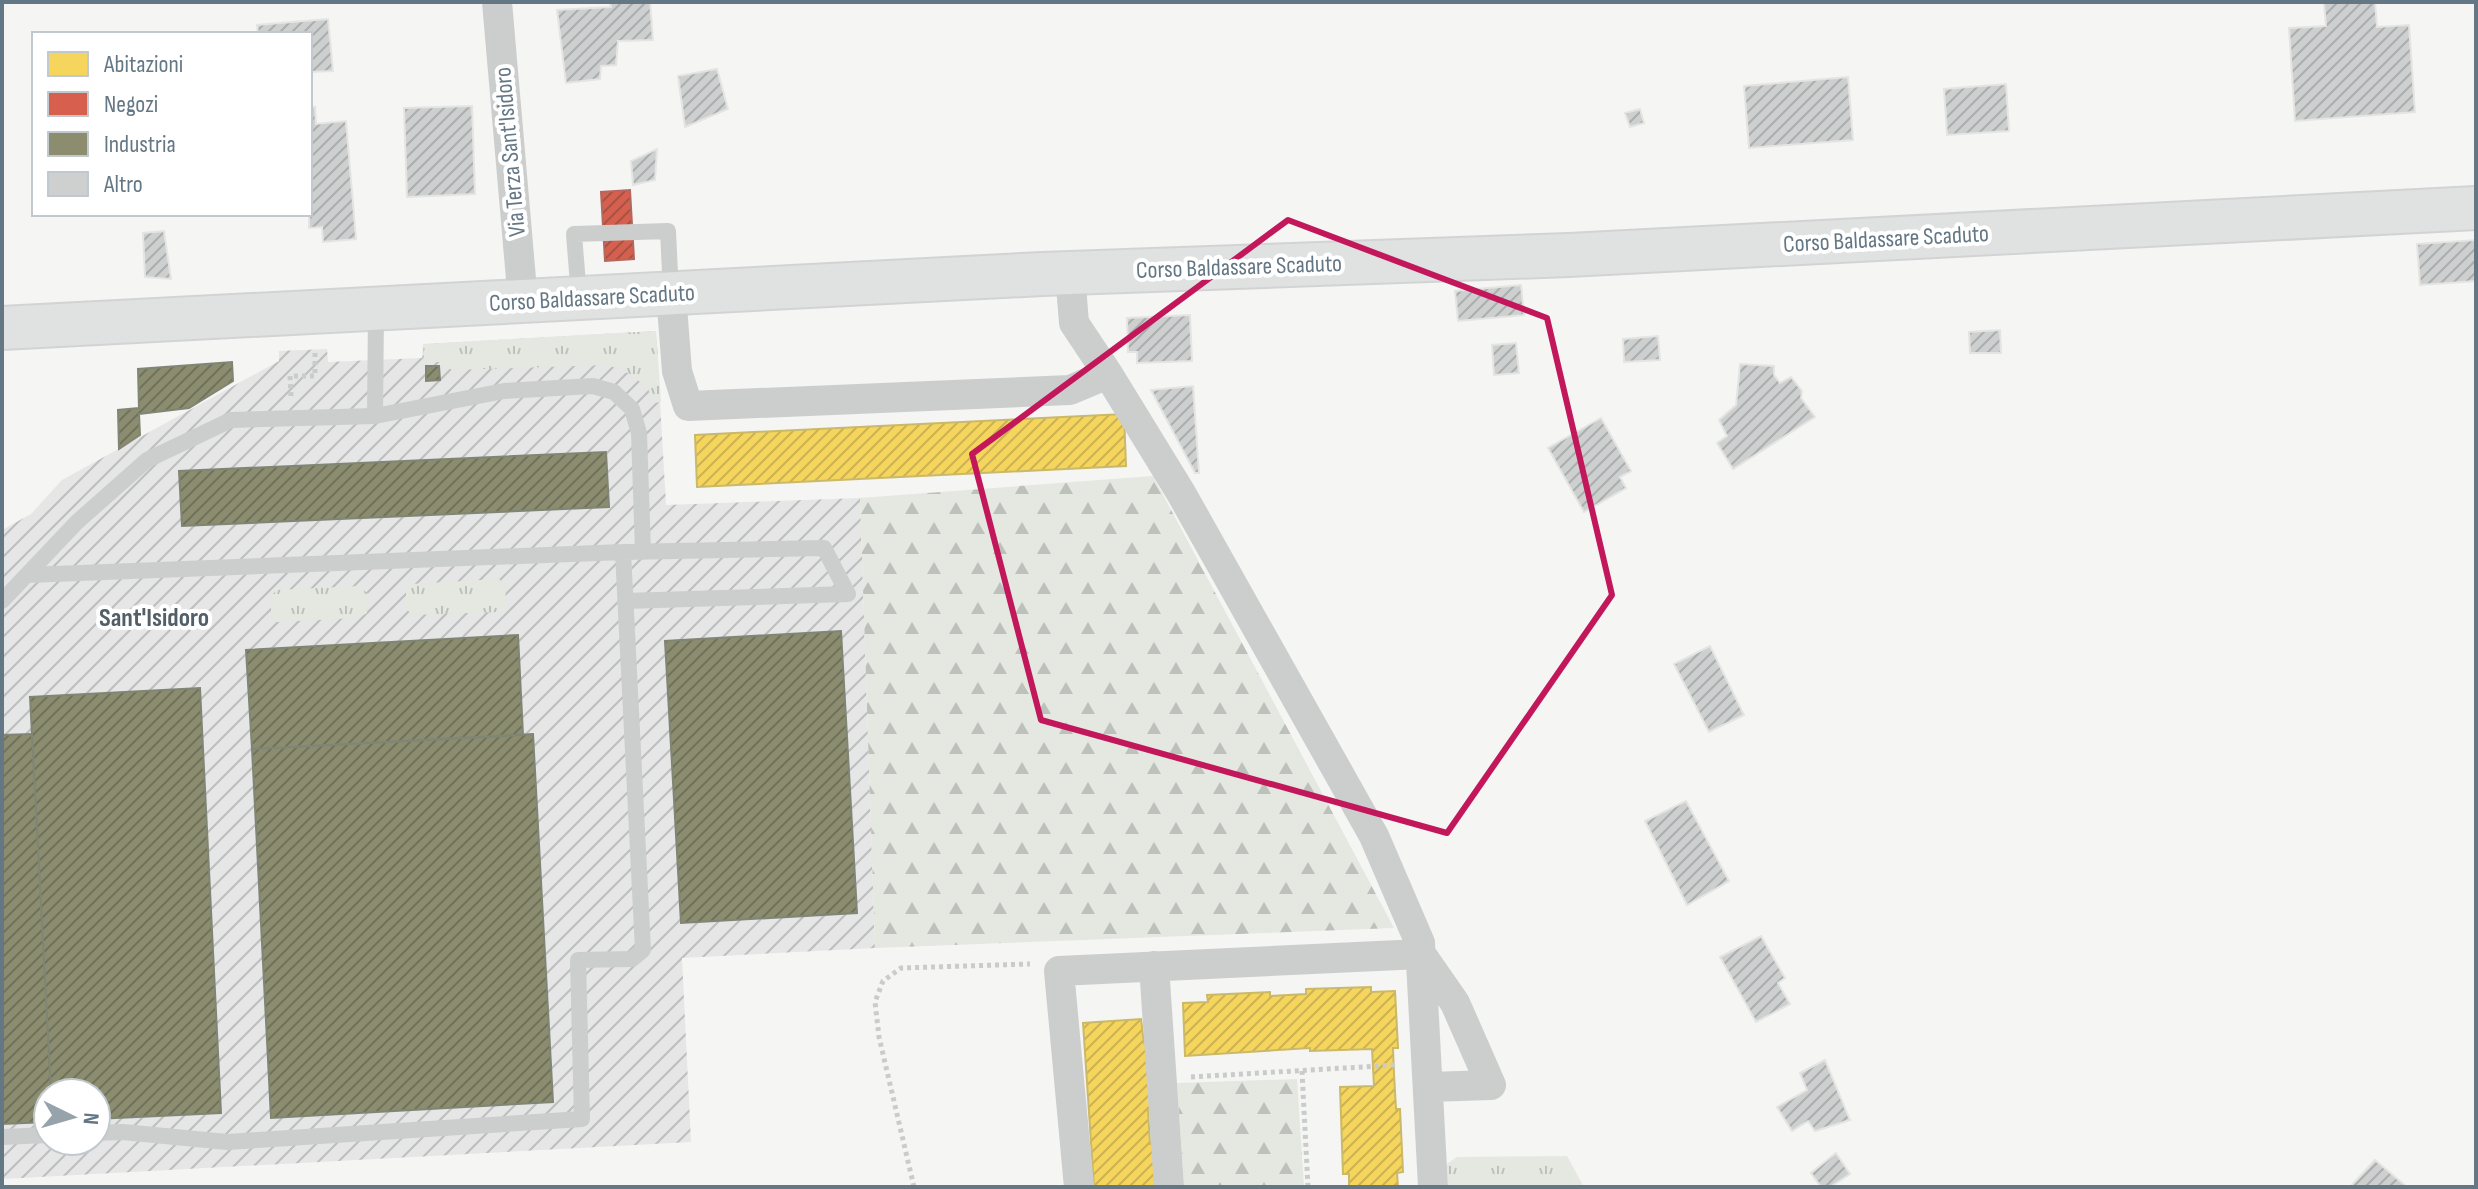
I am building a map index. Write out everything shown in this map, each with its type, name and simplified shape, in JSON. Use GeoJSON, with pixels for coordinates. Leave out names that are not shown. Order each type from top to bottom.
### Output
{"type":"FeatureCollection","features":[{"type":"Feature","properties":{"kind":"street","name":"Via Terza Sant'Isidoro"},"geometry":{"type":"LineString","coordinates":[[497,2],[523,302]]}},
{"type":"Feature","properties":{"kind":"street","name":"Corso Baldassare Scaduto"},"geometry":{"type":"LineString","coordinates":[[2,328],[1070,273],[1569,255],[2476,208]]}},
{"type":"Feature","properties":{"kind":"street"},"geometry":{"type":"LineString","coordinates":[[1070,273],[1074,323],[1181,493],[1374,836],[1420,943],[1433,1187]]}},
{"type":"Feature","properties":{"kind":"street"},"geometry":{"type":"LineString","coordinates":[[671,294],[677,371],[688,406],[1070,390],[1108,374]]}},
{"type":"Feature","properties":{"kind":"street"},"geometry":{"type":"LineString","coordinates":[[1079,1187],[1059,971],[1421,954]]}},
{"type":"Feature","properties":{"kind":"street"},"geometry":{"type":"LineString","coordinates":[[1421,954],[1455,1003],[1491,1085],[1429,1087]]}},
{"type":"Feature","properties":{"kind":"street"},"geometry":{"type":"LineString","coordinates":[[1154,966],[1169,1187]]}},
{"type":"Feature","properties":{"kind":"lane"},"geometry":{"type":"LineString","coordinates":[[579,299],[574,234],[668,231],[671,294]]}},
{"type":"Feature","properties":{"kind":"lane"},"geometry":{"type":"LineString","coordinates":[[375,416],[376,309]]}},
{"type":"Feature","properties":{"kind":"lane"},"geometry":{"type":"LineString","coordinates":[[2,601],[77,522],[147,460],[231,420],[375,416],[504,391],[593,386],[614,392],[632,409],[639,433],[643,552]]}},
{"type":"Feature","properties":{"kind":"lane"},"geometry":{"type":"LineString","coordinates":[[27,575],[623,552],[824,548],[848,594],[625,601]]}},
{"type":"Feature","properties":{"kind":"lane"},"geometry":{"type":"LineString","coordinates":[[112,1132],[227,1142],[582,1119],[578,960],[632,959],[643,950],[623,552]]}},
{"type":"Feature","properties":{"kind":"lane"},"geometry":{"type":"LineString","coordinates":[[2,1137],[32,1136]]}},
{"type":"Feature","properties":{"kind":"path"},"geometry":{"type":"LineString","coordinates":[[291,418],[290,376],[315,376],[315,349]]}},
{"type":"Feature","properties":{"kind":"path"},"geometry":{"type":"LineString","coordinates":[[914,1187],[879,1037],[875,1002],[883,981],[903,968],[1045,963],[1059,971]]}},
{"type":"Feature","properties":{"kind":"path"},"geometry":{"type":"LineString","coordinates":[[1162,1078],[1394,1065]]}},
{"type":"Feature","properties":{"kind":"path"},"geometry":{"type":"LineString","coordinates":[[1302,1071],[1308,1187]]}},
{"type":"Feature","properties":{"kind":"highlighted area"},"geometry":{"type":"Polygon","coordinates":[[[1288,220],[1547,318],[1612,595],[1447,833],[1041,720],[972,454],[1288,220]]]}},
{"type":"Feature","properties":{"kind":"shaded area"},"geometry":{"type":"Polygon","coordinates":[[[656,331],[666,505],[860,498],[875,948],[682,958],[691,1142],[2,1179],[2,530],[31,514],[62,480],[279,361],[279,351],[327,349],[328,362],[422,358],[423,344],[656,331]]]}},
{"type":"Feature","properties":{"kind":"green space"},"geometry":{"type":"Polygon","coordinates":[[[656,331],[661,402],[654,403],[648,389],[632,375],[608,365],[452,370],[439,362],[424,362],[423,344],[656,331]]]}},
{"type":"Feature","properties":{"kind":"green space"},"geometry":{"type":"Polygon","coordinates":[[[1153,476],[1394,928],[875,948],[860,498],[1153,476]]]}},
{"type":"Feature","properties":{"kind":"green space"},"geometry":{"type":"Polygon","coordinates":[[[499,579],[505,585],[506,607],[498,612],[413,615],[406,609],[406,590],[411,584],[499,579]]]}},
{"type":"Feature","properties":{"kind":"green space"},"geometry":{"type":"Polygon","coordinates":[[[359,586],[368,594],[367,613],[358,618],[277,622],[271,617],[271,597],[276,590],[359,586]]]}},
{"type":"Feature","properties":{"kind":"green space"},"geometry":{"type":"Polygon","coordinates":[[[1297,1079],[1304,1187],[1184,1187],[1177,1083],[1297,1079]]]}},
{"type":"Feature","properties":{"kind":"green space"},"geometry":{"type":"Polygon","coordinates":[[[1567,1156],[1584,1187],[1448,1187],[1447,1164],[1457,1157],[1567,1156]]]}},
{"type":"Feature","properties":{"kind":"building: Abitazioni"},"geometry":{"type":"Polygon","coordinates":[[[1124,414],[1126,466],[697,487],[695,435],[1124,414]]]}},
{"type":"Feature","properties":{"kind":"building: Abitazioni"},"geometry":{"type":"Polygon","coordinates":[[[1371,987],[1371,992],[1395,991],[1398,1048],[1393,1048],[1394,1074],[1396,1109],[1400,1109],[1403,1172],[1397,1173],[1398,1187],[1349,1187],[1349,1174],[1343,1174],[1340,1087],[1374,1086],[1372,1049],[1310,1051],[1310,1048],[1185,1056],[1183,1003],[1208,1002],[1207,995],[1270,992],[1270,996],[1306,994],[1306,989],[1371,987]]]}},
{"type":"Feature","properties":{"kind":"building: Abitazioni"},"geometry":{"type":"Polygon","coordinates":[[[1141,1019],[1144,1043],[1149,1042],[1154,1110],[1148,1110],[1150,1144],[1156,1144],[1159,1187],[1094,1187],[1083,1023],[1141,1019]]]}},
{"type":"Feature","properties":{"kind":"building: Negozi"},"geometry":{"type":"Polygon","coordinates":[[[630,190],[634,259],[605,261],[601,192],[630,190]]]}},
{"type":"Feature","properties":{"kind":"building: Industria"},"geometry":{"type":"Polygon","coordinates":[[[232,362],[233,381],[189,408],[139,414],[140,435],[119,449],[118,410],[139,408],[138,369],[232,362]]]}},
{"type":"Feature","properties":{"kind":"building: Industria"},"geometry":{"type":"Polygon","coordinates":[[[426,366],[439,366],[440,380],[426,381],[426,366]]]}},
{"type":"Feature","properties":{"kind":"building: Industria"},"geometry":{"type":"Polygon","coordinates":[[[606,452],[609,507],[182,526],[179,471],[606,452]]]}},
{"type":"Feature","properties":{"kind":"building: Industria"},"geometry":{"type":"Polygon","coordinates":[[[841,631],[857,913],[681,923],[665,641],[841,631]]]}},
{"type":"Feature","properties":{"kind":"building: Industria"},"geometry":{"type":"Polygon","coordinates":[[[518,635],[523,735],[252,749],[246,650],[518,635]]]}},
{"type":"Feature","properties":{"kind":"building: Industria"},"geometry":{"type":"Polygon","coordinates":[[[200,688],[221,1113],[112,1118],[112,1077],[50,1077],[30,697],[200,688]]]}},
{"type":"Feature","properties":{"kind":"building: Industria"},"geometry":{"type":"Polygon","coordinates":[[[32,734],[50,1077],[32,1077],[32,1123],[2,1124],[2,735],[32,734]]]}},
{"type":"Feature","properties":{"kind":"building: Industria"},"geometry":{"type":"Polygon","coordinates":[[[533,734],[553,1102],[271,1118],[252,749],[533,734]]]}},
{"type":"Feature","properties":{"kind":"building: Altro"},"geometry":{"type":"Polygon","coordinates":[[[610,2],[650,2],[653,40],[618,41],[616,65],[601,66],[600,79],[566,83],[557,10],[611,7],[610,2]]]}},
{"type":"Feature","properties":{"kind":"building: Altro"},"geometry":{"type":"Polygon","coordinates":[[[2375,2],[2377,27],[2409,25],[2415,112],[2295,121],[2289,28],[2326,26],[2324,3],[2375,2]]]}},
{"type":"Feature","properties":{"kind":"building: Altro"},"geometry":{"type":"Polygon","coordinates":[[[328,19],[333,71],[312,72],[312,32],[258,32],[257,25],[328,19]]]}},
{"type":"Feature","properties":{"kind":"building: Altro"},"geometry":{"type":"Polygon","coordinates":[[[717,69],[728,109],[685,127],[678,76],[717,69]]]}},
{"type":"Feature","properties":{"kind":"building: Altro"},"geometry":{"type":"Polygon","coordinates":[[[1848,77],[1853,140],[1749,148],[1744,86],[1848,77]]]}},
{"type":"Feature","properties":{"kind":"building: Altro"},"geometry":{"type":"Polygon","coordinates":[[[2006,84],[2009,131],[1947,135],[1944,89],[2006,84]]]}},
{"type":"Feature","properties":{"kind":"building: Altro"},"geometry":{"type":"Polygon","coordinates":[[[472,106],[475,194],[407,197],[404,108],[472,106]]]}},
{"type":"Feature","properties":{"kind":"building: Altro"},"geometry":{"type":"Polygon","coordinates":[[[312,107],[315,107],[316,124],[346,121],[356,239],[323,242],[322,227],[309,228],[309,216],[312,216],[312,107]]]}},
{"type":"Feature","properties":{"kind":"building: Altro"},"geometry":{"type":"Polygon","coordinates":[[[1640,109],[1644,123],[1630,127],[1625,113],[1640,109]]]}},
{"type":"Feature","properties":{"kind":"building: Altro"},"geometry":{"type":"Polygon","coordinates":[[[657,149],[655,180],[633,185],[631,161],[657,149]]]}},
{"type":"Feature","properties":{"kind":"building: Altro"},"geometry":{"type":"Polygon","coordinates":[[[164,231],[171,279],[145,277],[143,233],[164,231]]]}},
{"type":"Feature","properties":{"kind":"building: Altro"},"geometry":{"type":"Polygon","coordinates":[[[2476,240],[2476,281],[2420,285],[2417,244],[2476,240]]]}},
{"type":"Feature","properties":{"kind":"building: Altro"},"geometry":{"type":"Polygon","coordinates":[[[1521,285],[1524,315],[1458,321],[1455,291],[1521,285]]]}},
{"type":"Feature","properties":{"kind":"building: Altro"},"geometry":{"type":"Polygon","coordinates":[[[1190,315],[1192,361],[1137,363],[1137,352],[1128,352],[1127,318],[1190,315]]]}},
{"type":"Feature","properties":{"kind":"building: Altro"},"geometry":{"type":"Polygon","coordinates":[[[2000,330],[2001,353],[1970,353],[1969,332],[2000,330]]]}},
{"type":"Feature","properties":{"kind":"building: Altro"},"geometry":{"type":"Polygon","coordinates":[[[1658,336],[1660,360],[1624,362],[1623,339],[1658,336]]]}},
{"type":"Feature","properties":{"kind":"building: Altro"},"geometry":{"type":"Polygon","coordinates":[[[1516,343],[1519,373],[1494,375],[1492,345],[1516,343]]]}},
{"type":"Feature","properties":{"kind":"building: Altro"},"geometry":{"type":"Polygon","coordinates":[[[1740,364],[1774,366],[1774,375],[1780,383],[1791,377],[1815,417],[1733,469],[1717,443],[1727,436],[1719,420],[1736,405],[1740,364]]]}},
{"type":"Feature","properties":{"kind":"building: Altro"},"geometry":{"type":"Polygon","coordinates":[[[1193,386],[1199,473],[1195,473],[1151,390],[1193,386]]]}},
{"type":"Feature","properties":{"kind":"building: Altro"},"geometry":{"type":"Polygon","coordinates":[[[1601,418],[1631,471],[1620,477],[1626,488],[1584,512],[1548,448],[1601,418]]]}},
{"type":"Feature","properties":{"kind":"building: Altro"},"geometry":{"type":"Polygon","coordinates":[[[1710,646],[1744,715],[1709,732],[1674,664],[1710,646]]]}},
{"type":"Feature","properties":{"kind":"building: Altro"},"geometry":{"type":"Polygon","coordinates":[[[1686,801],[1729,881],[1687,905],[1645,821],[1686,801]]]}},
{"type":"Feature","properties":{"kind":"building: Altro"},"geometry":{"type":"Polygon","coordinates":[[[1761,936],[1785,978],[1778,983],[1790,1004],[1756,1022],[1720,957],[1761,936]]]}},
{"type":"Feature","properties":{"kind":"building: Altro"},"geometry":{"type":"Polygon","coordinates":[[[1825,1060],[1850,1120],[1815,1131],[1808,1121],[1792,1131],[1777,1107],[1807,1090],[1800,1073],[1825,1060]]]}},
{"type":"Feature","properties":{"kind":"building: Altro"},"geometry":{"type":"Polygon","coordinates":[[[1836,1153],[1850,1174],[1830,1187],[1821,1187],[1811,1173],[1836,1153]]]}},
{"type":"Feature","properties":{"kind":"building: Altro"},"geometry":{"type":"Polygon","coordinates":[[[2375,1160],[2407,1187],[2350,1187],[2375,1160]]]}},
{"type":"Feature","properties":{"kind":"district","name":"Sant'Isidoro"},"geometry":{"type":"Point","coordinates":[154,618]}}]}
